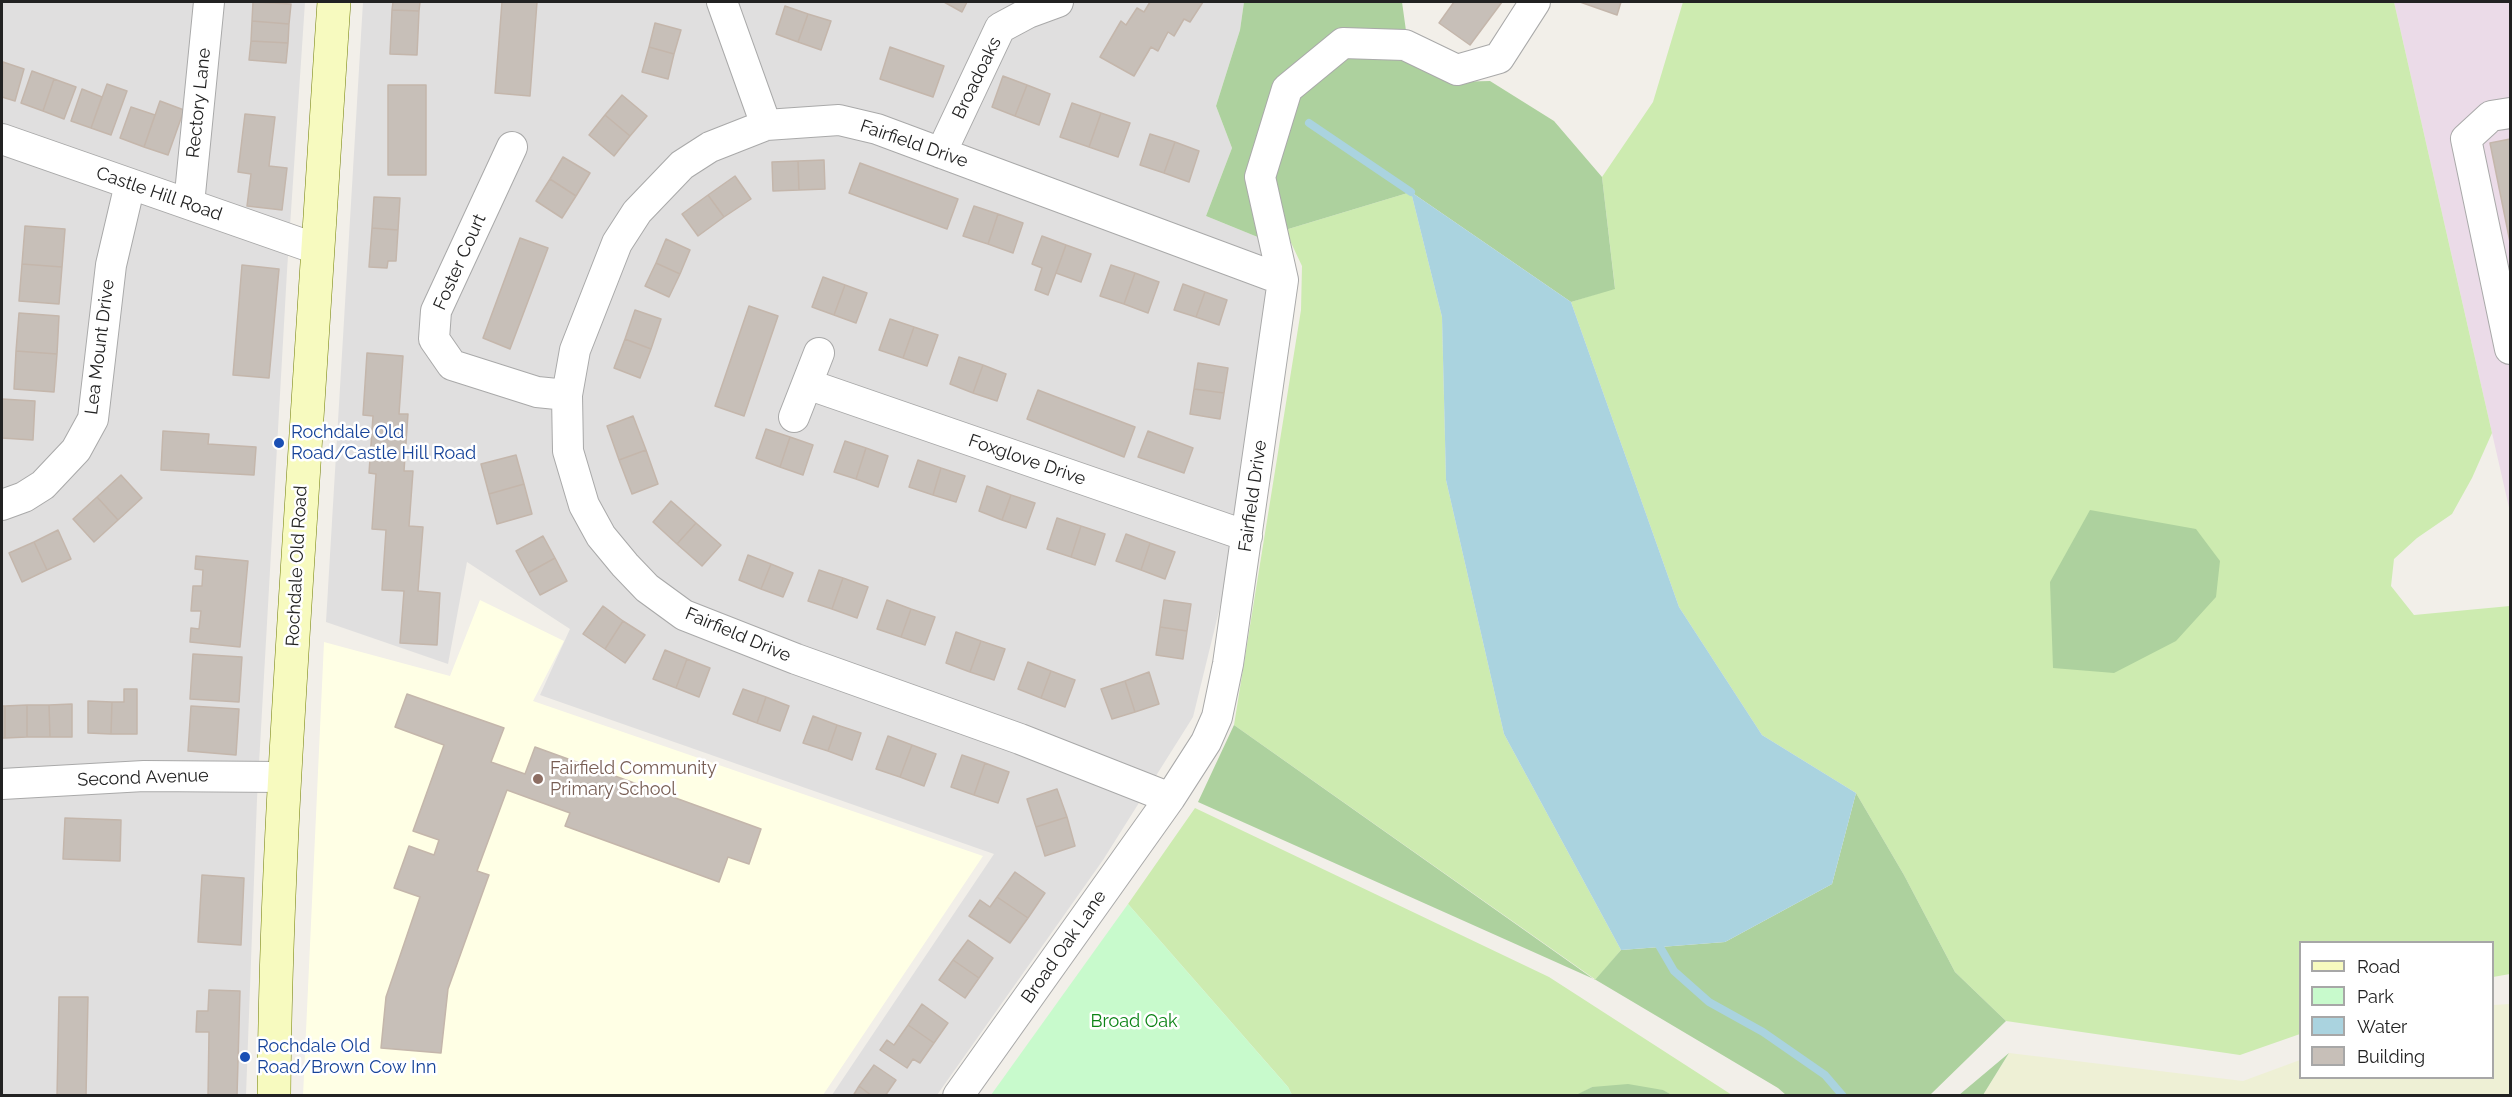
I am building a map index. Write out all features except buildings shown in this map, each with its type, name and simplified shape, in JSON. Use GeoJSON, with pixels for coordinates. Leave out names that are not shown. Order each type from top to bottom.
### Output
{"type":"FeatureCollection","features":[{"type":"Feature","properties":{"kind":"main road","name":"Rochdale Old Road"},"geometry":{"type":"LineString","coordinates":[[274,1095],[275,961],[284,777],[334,2]]}},
{"type":"Feature","properties":{"kind":"street","name":"Rectory Lane"},"geometry":{"type":"LineString","coordinates":[[189,204],[209,2]]}},
{"type":"Feature","properties":{"kind":"street"},"geometry":{"type":"LineString","coordinates":[[722,2],[766,124]]}},
{"type":"Feature","properties":{"kind":"street","name":"Broadoaks"},"geometry":{"type":"LineString","coordinates":[[941,153],[1000,28],[1028,12],[1058,2]]}},
{"type":"Feature","properties":{"kind":"street"},"geometry":{"type":"LineString","coordinates":[[1284,280],[1260,177],[1287,89],[1343,43],[1405,45],[1458,70],[1499,58],[1535,2]]}},
{"type":"Feature","properties":{"kind":"street"},"geometry":{"type":"LineString","coordinates":[[2511,113],[2491,116],[2466,139],[2511,349]]}},
{"type":"Feature","properties":{"kind":"street","name":"Fairfield Drive"},"geometry":{"type":"LineString","coordinates":[[839,120],[877,129],[941,153],[1284,280],[1228,664],[1217,717],[1206,742],[1170,798],[1020,739],[796,659],[684,615],[647,588],[625,565],[600,536],[584,505],[568,451],[567,395],[575,350],[617,243],[637,212],[682,165],[710,147],[766,124],[839,120]]}},
{"type":"Feature","properties":{"kind":"street","name":"Castle Hill Road"},"geometry":{"type":"LineString","coordinates":[[2,140],[317,249]]}},
{"type":"Feature","properties":{"kind":"street","name":"Foster Court"},"geometry":{"type":"LineString","coordinates":[[512,147],[436,311],[434,339],[452,365],[537,392],[567,395]]}},
{"type":"Feature","properties":{"kind":"street","name":"Lea Mount Drive"},"geometry":{"type":"LineString","coordinates":[[2,505],[24,498],[43,485],[76,450],[93,418],[111,265],[130,184]]}},
{"type":"Feature","properties":{"kind":"street"},"geometry":{"type":"LineString","coordinates":[[794,417],[819,353]]}},
{"type":"Feature","properties":{"kind":"street","name":"Foxglove Drive"},"geometry":{"type":"LineString","coordinates":[[807,384],[1247,536]]}},
{"type":"Feature","properties":{"kind":"street","name":"Second Avenue"},"geometry":{"type":"LineString","coordinates":[[2,784],[144,776],[284,777]]}},
{"type":"Feature","properties":{"kind":"street","name":"Broad Oak Lane"},"geometry":{"type":"LineString","coordinates":[[958,1095],[1170,798]]}},
{"type":"Feature","properties":{"kind":"shaded area"},"geometry":{"type":"Polygon","coordinates":[[[2,2],[305,2],[257,799],[246,1095],[2,1096],[2,2]]]}},
{"type":"Feature","properties":{"kind":"shaded area"},"geometry":{"type":"Polygon","coordinates":[[[363,2],[1244,2],[1240,30],[1216,106],[1232,148],[1206,216],[1265,240],[1270,286],[1230,566],[1193,717],[1103,860],[937,1095],[832,1095],[994,854],[540,695],[570,629],[467,562],[448,664],[326,622],[363,2]]]}},
{"type":"Feature","properties":{"kind":"shaded area"},"geometry":{"type":"Polygon","coordinates":[[[2394,2],[2510,2],[2510,512],[2492,433],[2394,2]]]}},
{"type":"Feature","properties":{"kind":"shaded area","name":"Fairfield Community Primary School"},"geometry":{"type":"Polygon","coordinates":[[[480,600],[564,641],[533,701],[983,856],[823,1095],[303,1096],[324,642],[450,676],[480,600]]]}},
{"type":"Feature","properties":{"kind":"shaded area"},"geometry":{"type":"Polygon","coordinates":[[[2510,1004],[2510,1095],[1983,1095],[2009,1053],[2243,1081],[2299,1060],[2299,1079],[2494,1079],[2494,1005],[2510,1004]]]}},
{"type":"Feature","properties":{"kind":"green space"},"geometry":{"type":"Polygon","coordinates":[[[1244,2],[1402,2],[1407,38],[1340,33],[1281,86],[1265,240],[1206,216],[1232,148],[1216,106],[1240,30],[1244,2]]]}},
{"type":"Feature","properties":{"kind":"green space"},"geometry":{"type":"Polygon","coordinates":[[[1683,2],[2394,2],[2492,433],[2472,478],[2452,514],[2417,538],[2394,559],[2391,586],[2414,615],[2510,606],[2510,974],[2494,977],[2494,941],[2299,941],[2299,1034],[2240,1055],[2006,1021],[1955,972],[1904,875],[1856,793],[1762,735],[1679,607],[1571,302],[1615,288],[1602,177],[1653,102],[1683,2]]]}},
{"type":"Feature","properties":{"kind":"green space"},"geometry":{"type":"Polygon","coordinates":[[[1401,53],[1451,82],[1490,81],[1554,121],[1602,177],[1615,289],[1571,302],[1411,192],[1285,230],[1269,174],[1292,96],[1346,54],[1401,53]]]}},
{"type":"Feature","properties":{"kind":"green space"},"geometry":{"type":"Polygon","coordinates":[[[1411,192],[1442,317],[1446,480],[1504,734],[1621,950],[1596,980],[1234,725],[1301,310],[1302,266],[1285,230],[1411,192]]]}},
{"type":"Feature","properties":{"kind":"green space"},"geometry":{"type":"Polygon","coordinates":[[[2090,510],[2196,529],[2220,561],[2216,597],[2176,641],[2114,673],[2053,668],[2050,582],[2090,510]]]}},
{"type":"Feature","properties":{"kind":"green space"},"geometry":{"type":"Polygon","coordinates":[[[1234,725],[1593,979],[1198,802],[1234,725]]]}},
{"type":"Feature","properties":{"kind":"green space"},"geometry":{"type":"Polygon","coordinates":[[[1856,793],[1904,875],[1955,972],[2006,1021],[1930,1095],[1786,1095],[1778,1088],[1595,980],[1621,950],[1725,942],[1832,884],[1856,793]]]}},
{"type":"Feature","properties":{"kind":"green space"},"geometry":{"type":"Polygon","coordinates":[[[1195,808],[1549,977],[1732,1095],[1672,1095],[1662,1090],[1592,1087],[1576,1096],[1292,1095],[1288,1087],[1128,904],[1195,808]]]}},
{"type":"Feature","properties":{"kind":"green space","name":"Broad Oak"},"geometry":{"type":"Polygon","coordinates":[[[1128,904],[1288,1087],[1292,1095],[991,1095],[1128,904]]]}},
{"type":"Feature","properties":{"kind":"green space"},"geometry":{"type":"Polygon","coordinates":[[[2009,1053],[1983,1095],[1959,1095],[2009,1053]]]}},
{"type":"Feature","properties":{"kind":"green space"},"geometry":{"type":"Polygon","coordinates":[[[1628,1084],[1663,1090],[1672,1095],[1576,1095],[1592,1087],[1628,1084]]]}},
{"type":"Feature","properties":{"kind":"water"},"geometry":{"type":"Polygon","coordinates":[[[1411,192],[1571,302],[1679,607],[1762,735],[1856,793],[1832,884],[1725,942],[1621,950],[1504,734],[1446,480],[1442,317],[1411,192]]]}},
{"type":"Feature","properties":{"kind":"waterway"},"geometry":{"type":"LineString","coordinates":[[1309,123],[1411,192]]}},
{"type":"Feature","properties":{"kind":"waterway"},"geometry":{"type":"LineString","coordinates":[[1660,947],[1674,971],[1709,1002],[1763,1032],[1825,1075],[1843,1096]]}},
{"type":"Feature","properties":{"kind":"place","name":"Rochdale Old Road/Castle Hill Road"},"geometry":{"type":"Point","coordinates":[279,443]}},
{"type":"Feature","properties":{"kind":"place","name":"Fairfield Community Primary School"},"geometry":{"type":"Point","coordinates":[538,779]}},
{"type":"Feature","properties":{"kind":"place","name":"Rochdale Old Road/Brown Cow Inn"},"geometry":{"type":"Point","coordinates":[245,1057]}}]}
